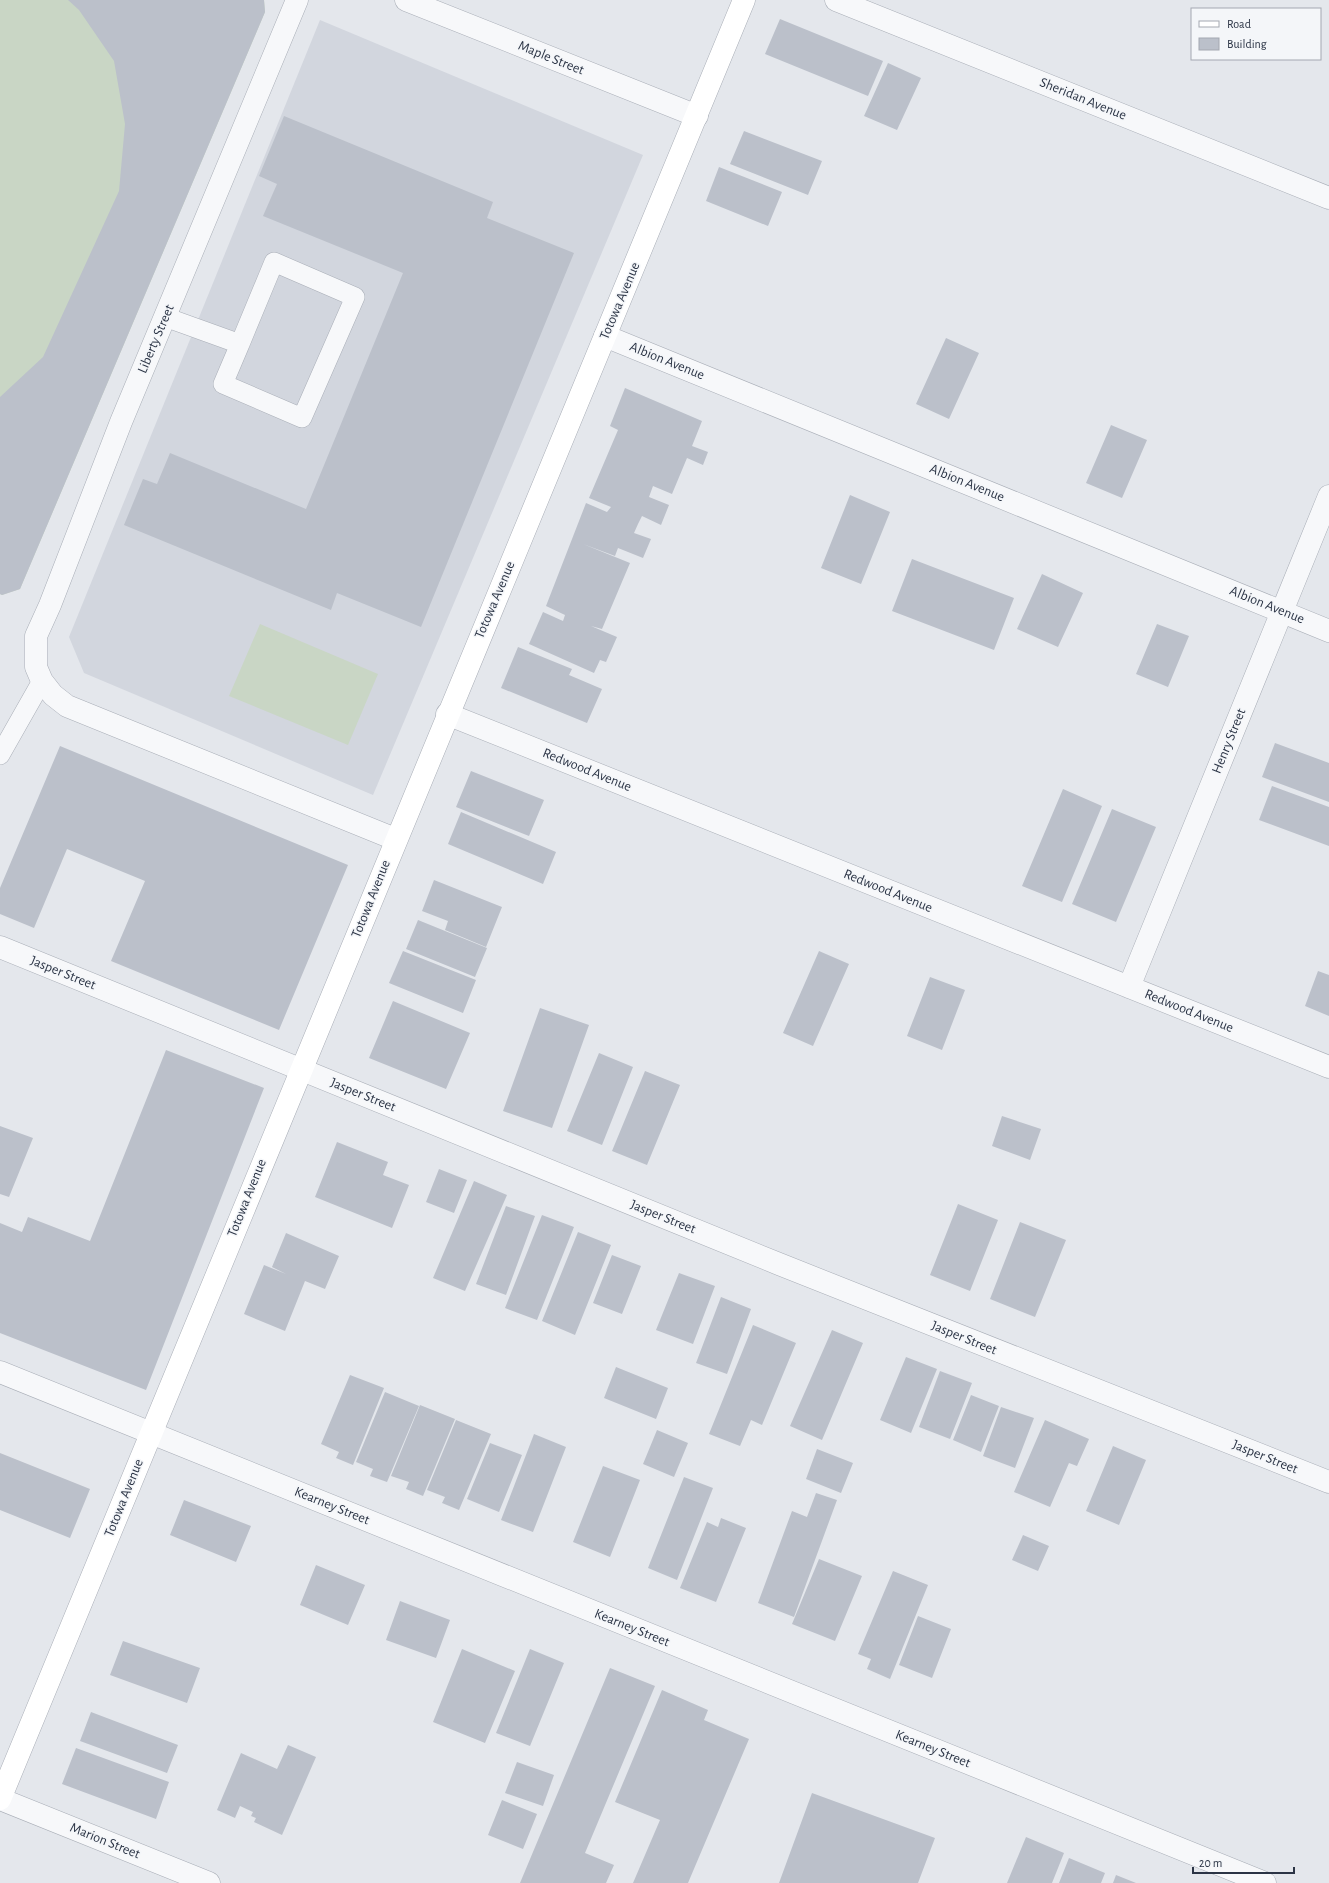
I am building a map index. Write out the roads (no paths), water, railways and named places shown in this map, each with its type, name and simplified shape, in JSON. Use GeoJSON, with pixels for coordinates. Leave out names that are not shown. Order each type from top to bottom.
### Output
{"type":"FeatureCollection","features":[{"type":"Feature","properties":{"kind":"street","name":"Liberty Street"},"geometry":{"type":"LineString","coordinates":[[42,681],[36,667],[36,636],[165,317],[297,0]]}},
{"type":"Feature","properties":{"kind":"street","name":"Maple Street"},"geometry":{"type":"LineString","coordinates":[[406,0],[697,116]]}},
{"type":"Feature","properties":{"kind":"street","name":"Totowa Avenue"},"geometry":{"type":"LineString","coordinates":[[0,1799],[300,1069],[606,336],[744,0]]}},
{"type":"Feature","properties":{"kind":"street","name":"Sheridan Avenue"},"geometry":{"type":"LineString","coordinates":[[836,0],[1329,198]]}},
{"type":"Feature","properties":{"kind":"street","name":"Albion Avenue"},"geometry":{"type":"LineString","coordinates":[[606,336],[1329,630]]}},
{"type":"Feature","properties":{"kind":"street","name":"Henry Street"},"geometry":{"type":"LineString","coordinates":[[1129,987],[1329,496]]}},
{"type":"Feature","properties":{"kind":"street"},"geometry":{"type":"LineString","coordinates":[[42,681],[53,695],[67,706],[395,840]]}},
{"type":"Feature","properties":{"kind":"street","name":"Redwood Avenue"},"geometry":{"type":"LineString","coordinates":[[447,714],[1329,1067]]}},
{"type":"Feature","properties":{"kind":"street","name":"Jasper Street"},"geometry":{"type":"LineString","coordinates":[[0,947],[779,1264],[1329,1482]]}},
{"type":"Feature","properties":{"kind":"street","name":"Kearney Street"},"geometry":{"type":"LineString","coordinates":[[0,1372],[1265,1883]]}},
{"type":"Feature","properties":{"kind":"street","name":"Marion Street"},"geometry":{"type":"LineString","coordinates":[[0,1799],[209,1883]]}},
{"type":"Feature","properties":{"kind":"lane"},"geometry":{"type":"LineString","coordinates":[[274,262],[356,297],[302,418],[223,384],[240,344],[274,262]]}},
{"type":"Feature","properties":{"kind":"lane"},"geometry":{"type":"LineString","coordinates":[[165,317],[240,344]]}},
{"type":"Feature","properties":{"kind":"lane"},"geometry":{"type":"LineString","coordinates":[[0,755],[42,681]]}}]}
